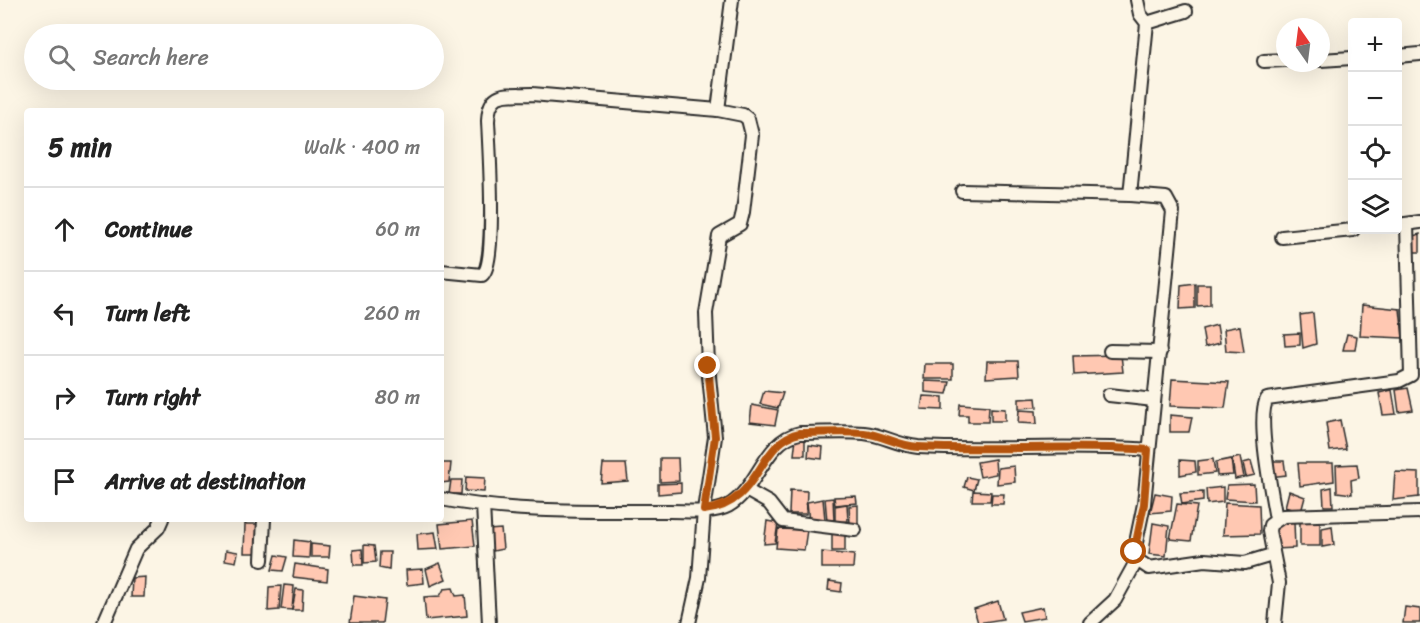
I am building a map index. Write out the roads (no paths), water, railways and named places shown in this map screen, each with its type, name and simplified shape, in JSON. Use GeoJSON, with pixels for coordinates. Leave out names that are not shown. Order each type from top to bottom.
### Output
{"type":"FeatureCollection","features":[{"type":"Feature","properties":{"kind":"street"},"geometry":{"type":"LineString","coordinates":[[718,110],[732,0]]}},
{"type":"Feature","properties":{"kind":"street"},"geometry":{"type":"LineString","coordinates":[[1130,195],[1148,23],[1140,14],[1137,0]]}},
{"type":"Feature","properties":{"kind":"street"},"geometry":{"type":"LineString","coordinates":[[1148,23],[1186,11]]}},
{"type":"Feature","properties":{"kind":"street"},"geometry":{"type":"LineString","coordinates":[[1402,56],[1420,54]]}},
{"type":"Feature","properties":{"kind":"street"},"geometry":{"type":"LineString","coordinates":[[1330,59],[1348,58]]}},
{"type":"Feature","properties":{"kind":"street"},"geometry":{"type":"LineString","coordinates":[[1264,61],[1276,60]]}},
{"type":"Feature","properties":{"kind":"street"},"geometry":{"type":"LineString","coordinates":[[444,271],[482,275],[488,268],[491,246],[488,106],[494,98],[503,95],[532,94],[718,110],[743,115],[748,119],[752,135],[740,224],[719,236],[707,295],[708,366],[715,437],[704,510],[699,578],[689,623]]}},
{"type":"Feature","properties":{"kind":"street"},"geometry":{"type":"LineString","coordinates":[[962,191],[1166,198],[1173,212],[1144,504],[1134,552],[1137,560],[1149,568],[1204,560],[1245,563],[1272,555]]}},
{"type":"Feature","properties":{"kind":"street"},"geometry":{"type":"LineString","coordinates":[[1276,519],[1264,428],[1264,404],[1267,399],[1398,381],[1410,375],[1408,223]]}},
{"type":"Feature","properties":{"kind":"street"},"geometry":{"type":"LineString","coordinates":[[1282,237],[1348,230]]}},
{"type":"Feature","properties":{"kind":"street"},"geometry":{"type":"LineString","coordinates":[[1110,351],[1160,352]]}},
{"type":"Feature","properties":{"kind":"street"},"geometry":{"type":"LineString","coordinates":[[1109,395],[1154,400]]}},
{"type":"Feature","properties":{"kind":"street"},"geometry":{"type":"LineString","coordinates":[[444,499],[483,505],[599,511],[704,510],[729,505],[746,490],[780,442],[791,435],[800,433],[866,433],[900,445],[916,447],[1000,449],[1081,446],[1148,450]]}},
{"type":"Feature","properties":{"kind":"street"},"geometry":{"type":"LineString","coordinates":[[746,490],[769,502],[783,521],[855,530]]}},
{"type":"Feature","properties":{"kind":"street"},"geometry":{"type":"LineString","coordinates":[[483,505],[489,623]]}},
{"type":"Feature","properties":{"kind":"street"},"geometry":{"type":"LineString","coordinates":[[1275,623],[1279,583],[1269,531],[1276,519],[1283,516],[1420,512]]}},
{"type":"Feature","properties":{"kind":"street"},"geometry":{"type":"LineString","coordinates":[[104,623],[136,549],[158,528],[161,522]]}},
{"type":"Feature","properties":{"kind":"street"},"geometry":{"type":"LineString","coordinates":[[262,560],[264,522]]}},
{"type":"Feature","properties":{"kind":"street"},"geometry":{"type":"LineString","coordinates":[[1090,623],[1115,600],[1137,560]]}}]}
